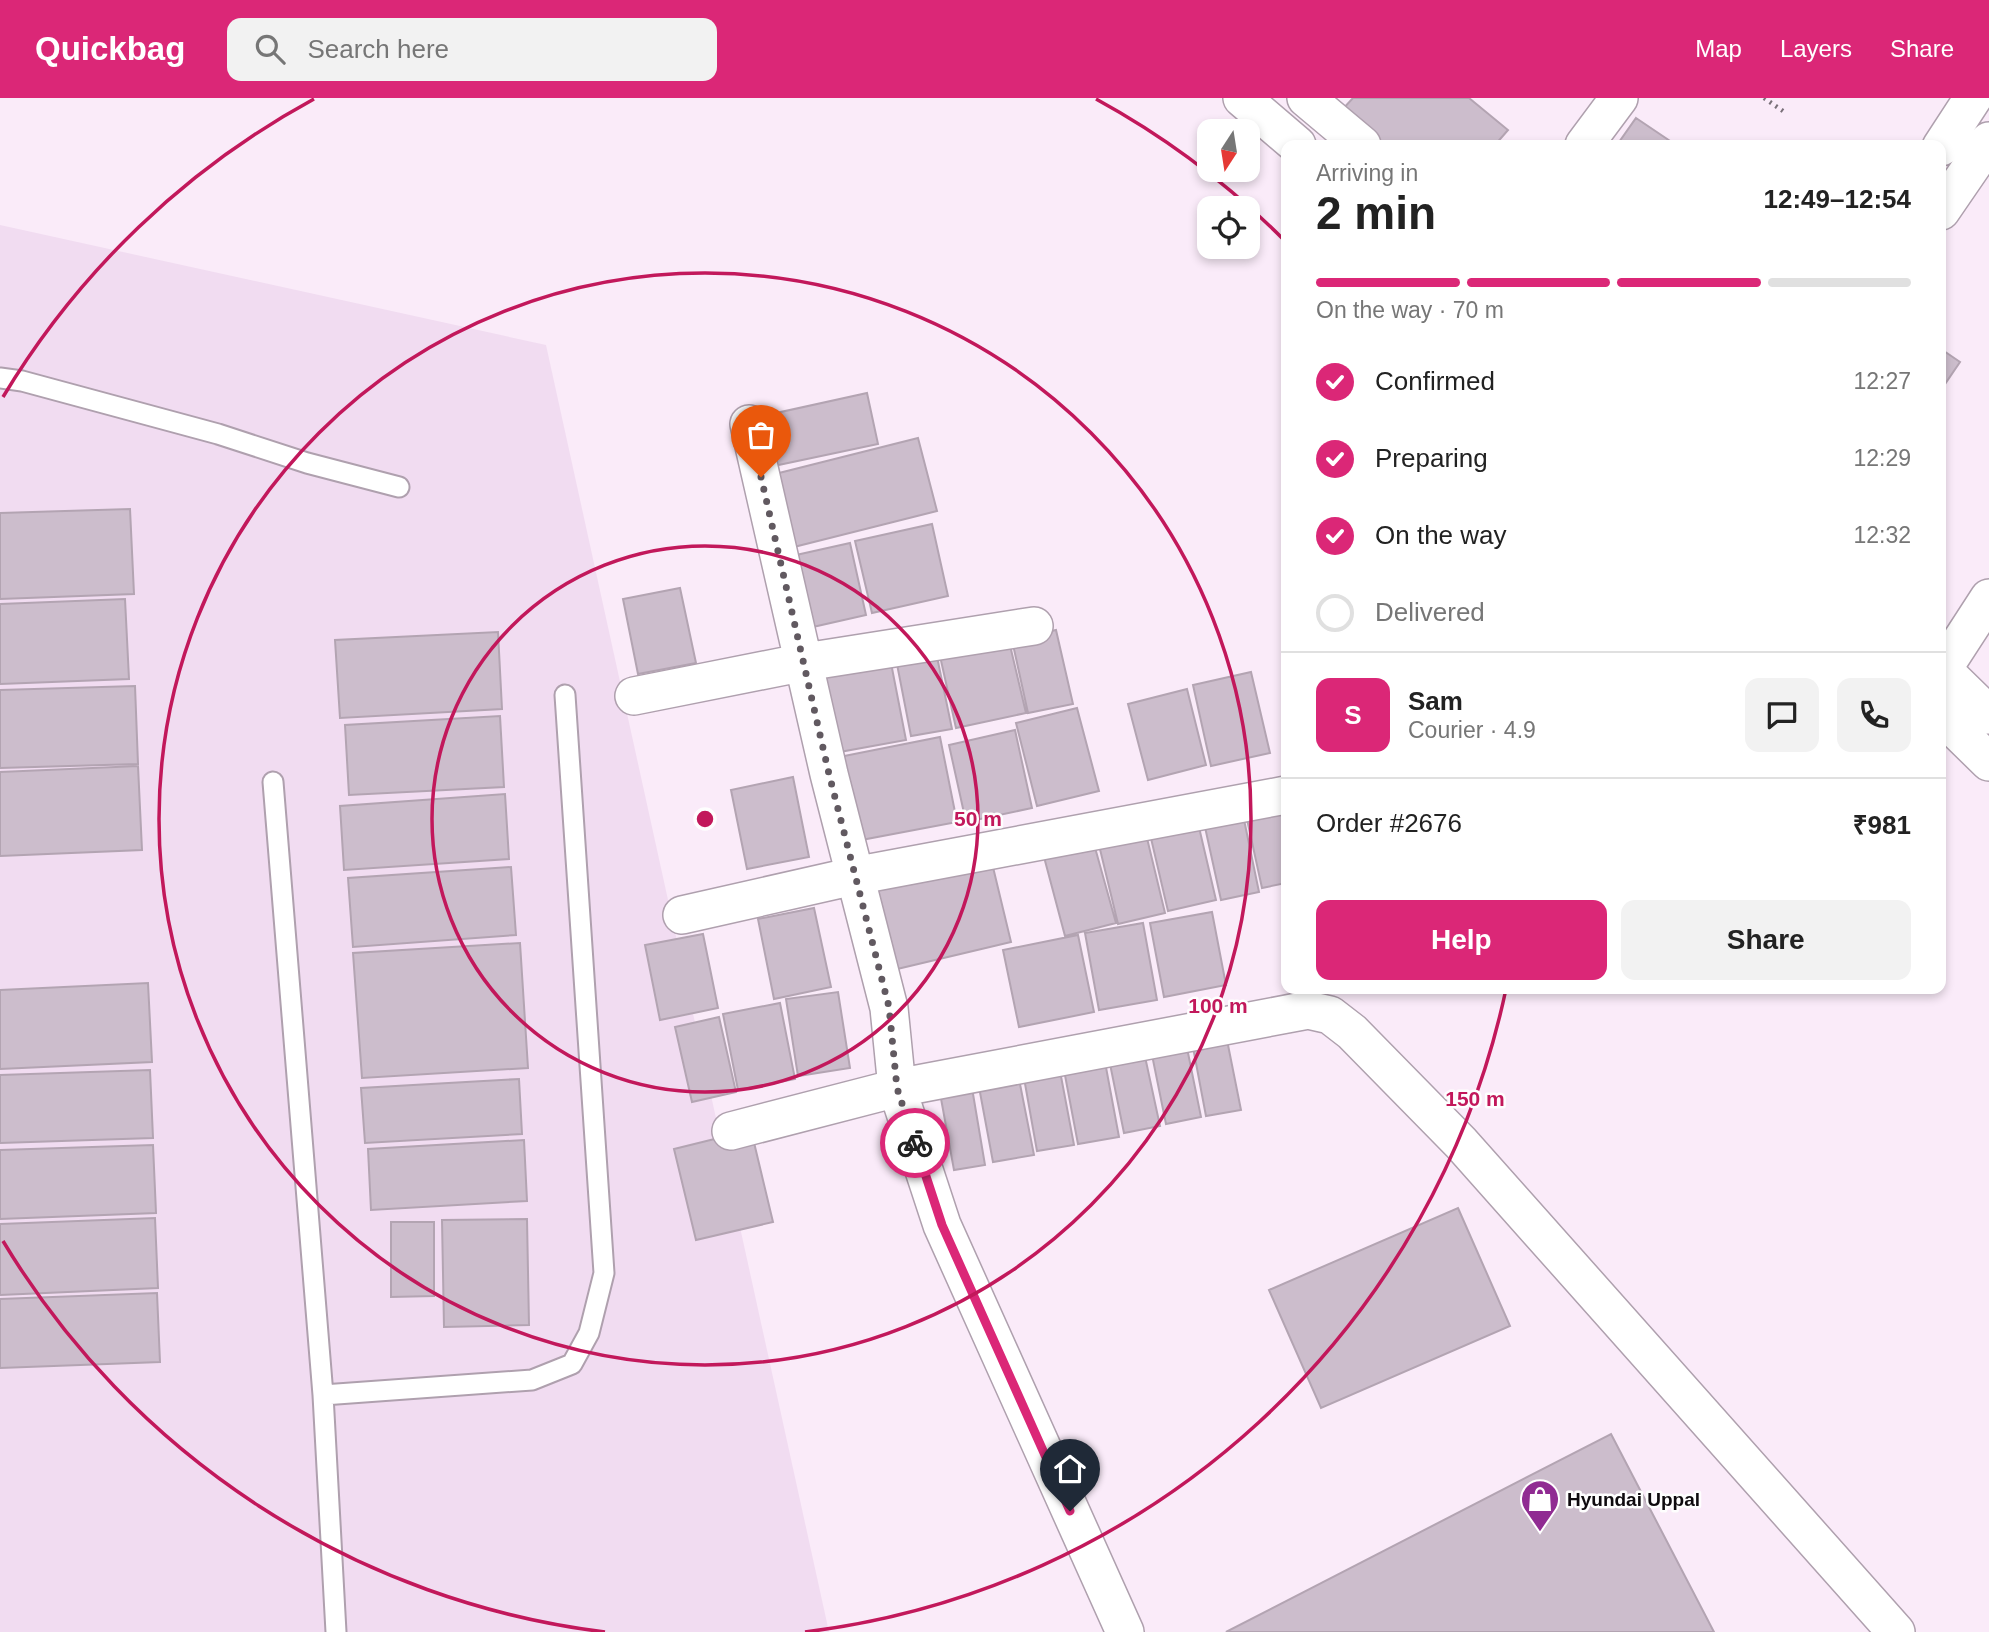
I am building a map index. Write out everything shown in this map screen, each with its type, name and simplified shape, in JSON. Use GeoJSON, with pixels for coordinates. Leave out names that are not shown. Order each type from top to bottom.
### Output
{"type":"FeatureCollection","features":[{"type":"Feature","properties":{"kind":"street"},"geometry":{"type":"LineString","coordinates":[[1242,98],[1291,140]]}},
{"type":"Feature","properties":{"kind":"street"},"geometry":{"type":"LineString","coordinates":[[1306,98],[1356,140]]}},
{"type":"Feature","properties":{"kind":"street"},"geometry":{"type":"LineString","coordinates":[[1588,140],[1619,98]]}},
{"type":"Feature","properties":{"kind":"street"},"geometry":{"type":"LineString","coordinates":[[1946,195],[1973,98]]}},
{"type":"Feature","properties":{"kind":"street"},"geometry":{"type":"LineString","coordinates":[[749,424],[854,876],[889,1007],[897,1088],[942,1225],[1125,1632]]}},
{"type":"Feature","properties":{"kind":"street"},"geometry":{"type":"LineString","coordinates":[[1946,662],[1989,598]]}},
{"type":"Feature","properties":{"kind":"street"},"geometry":{"type":"LineString","coordinates":[[634,696],[805,662],[1034,626]]}},
{"type":"Feature","properties":{"kind":"street"},"geometry":{"type":"LineString","coordinates":[[1946,675],[1989,715]]}},
{"type":"Feature","properties":{"kind":"street"},"geometry":{"type":"LineString","coordinates":[[1946,720],[1989,762]]}},
{"type":"Feature","properties":{"kind":"street"},"geometry":{"type":"LineString","coordinates":[[682,915],[854,876],[1281,796]]}},
{"type":"Feature","properties":{"kind":"street"},"geometry":{"type":"LineString","coordinates":[[731,1131],[897,1088],[1308,1010],[1330,1015],[1352,1032],[1461,1143],[1896,1632]]}},
{"type":"Feature","properties":{"kind":"lane"},"geometry":{"type":"LineString","coordinates":[[0,379],[22,381],[205,430],[307,463],[399,487]]}},
{"type":"Feature","properties":{"kind":"lane"},"geometry":{"type":"LineString","coordinates":[[323,1395],[532,1380],[572,1364],[589,1333],[604,1273],[565,695]]}},
{"type":"Feature","properties":{"kind":"lane"},"geometry":{"type":"LineString","coordinates":[[273,782],[323,1395],[336,1632]]}},
{"type":"Feature","properties":{"kind":"path"},"geometry":{"type":"LineString","coordinates":[[1764,98],[1783,111]]}},
{"type":"Feature","properties":{"kind":"shaded area"},"geometry":{"type":"Polygon","coordinates":[[[0,225],[546,345],[829,1632],[0,1632],[0,225]]]}},
{"type":"Feature","properties":{"kind":"building"},"geometry":{"type":"Polygon","coordinates":[[[1353,98],[1469,98],[1508,130],[1499,140],[1376,140],[1341,111],[1353,98]]]}},
{"type":"Feature","properties":{"kind":"building"},"geometry":{"type":"Polygon","coordinates":[[[1636,118],[1669,140],[1621,140],[1636,118]]]}},
{"type":"Feature","properties":{"kind":"building"},"geometry":{"type":"Polygon","coordinates":[[[1946,352],[1960,362],[1946,383],[1946,352]]]}},
{"type":"Feature","properties":{"kind":"building"},"geometry":{"type":"Polygon","coordinates":[[[867,393],[878,444],[769,467],[758,417],[867,393]]]}},
{"type":"Feature","properties":{"kind":"building"},"geometry":{"type":"Polygon","coordinates":[[[918,438],[937,511],[790,548],[771,475],[918,438]]]}},
{"type":"Feature","properties":{"kind":"building"},"geometry":{"type":"Polygon","coordinates":[[[130,509],[134,594],[0,599],[0,513],[130,509]]]}},
{"type":"Feature","properties":{"kind":"building"},"geometry":{"type":"Polygon","coordinates":[[[932,524],[948,596],[872,613],[855,541],[932,524]]]}},
{"type":"Feature","properties":{"kind":"building"},"geometry":{"type":"Polygon","coordinates":[[[850,543],[866,615],[804,629],[787,557],[850,543]]]}},
{"type":"Feature","properties":{"kind":"building"},"geometry":{"type":"Polygon","coordinates":[[[680,588],[696,663],[638,674],[623,599],[680,588]]]}},
{"type":"Feature","properties":{"kind":"building"},"geometry":{"type":"Polygon","coordinates":[[[125,599],[129,679],[0,684],[0,604],[125,599]]]}},
{"type":"Feature","properties":{"kind":"building"},"geometry":{"type":"Polygon","coordinates":[[[1056,630],[1073,704],[1028,713],[1012,640],[1056,630]]]}},
{"type":"Feature","properties":{"kind":"building"},"geometry":{"type":"Polygon","coordinates":[[[498,632],[502,709],[340,718],[335,640],[498,632]]]}},
{"type":"Feature","properties":{"kind":"building"},"geometry":{"type":"Polygon","coordinates":[[[1009,641],[1026,713],[956,728],[940,656],[1009,641]]]}},
{"type":"Feature","properties":{"kind":"building"},"geometry":{"type":"Polygon","coordinates":[[[936,652],[952,729],[911,736],[896,659],[936,652]]]}},
{"type":"Feature","properties":{"kind":"building"},"geometry":{"type":"Polygon","coordinates":[[[891,663],[906,740],[834,753],[819,676],[891,663]]]}},
{"type":"Feature","properties":{"kind":"building"},"geometry":{"type":"Polygon","coordinates":[[[1251,672],[1270,753],[1211,766],[1193,685],[1251,672]]]}},
{"type":"Feature","properties":{"kind":"building"},"geometry":{"type":"Polygon","coordinates":[[[135,686],[138,764],[0,768],[0,690],[135,686]]]}},
{"type":"Feature","properties":{"kind":"building"},"geometry":{"type":"Polygon","coordinates":[[[1187,689],[1206,765],[1148,780],[1128,704],[1187,689]]]}},
{"type":"Feature","properties":{"kind":"building"},"geometry":{"type":"Polygon","coordinates":[[[1077,708],[1099,791],[1037,806],[1016,723],[1077,708]]]}},
{"type":"Feature","properties":{"kind":"building"},"geometry":{"type":"Polygon","coordinates":[[[500,716],[504,787],[349,795],[345,725],[500,716]]]}},
{"type":"Feature","properties":{"kind":"building"},"geometry":{"type":"Polygon","coordinates":[[[1015,730],[1032,808],[966,822],[949,745],[1015,730]]]}},
{"type":"Feature","properties":{"kind":"building"},"geometry":{"type":"Polygon","coordinates":[[[940,737],[957,822],[856,841],[839,757],[940,737]]]}},
{"type":"Feature","properties":{"kind":"building"},"geometry":{"type":"Polygon","coordinates":[[[138,766],[142,850],[0,856],[0,772],[138,766]]]}},
{"type":"Feature","properties":{"kind":"building"},"geometry":{"type":"Polygon","coordinates":[[[793,777],[809,857],[747,869],[731,790],[793,777]]]}},
{"type":"Feature","properties":{"kind":"building"},"geometry":{"type":"Polygon","coordinates":[[[505,794],[509,859],[344,870],[340,806],[505,794]]]}},
{"type":"Feature","properties":{"kind":"building"},"geometry":{"type":"Polygon","coordinates":[[[1281,802],[1281,884],[1262,888],[1245,810],[1281,802]]]}},
{"type":"Feature","properties":{"kind":"building"},"geometry":{"type":"Polygon","coordinates":[[[1242,810],[1259,892],[1221,900],[1203,818],[1242,810]]]}},
{"type":"Feature","properties":{"kind":"building"},"geometry":{"type":"Polygon","coordinates":[[[1198,823],[1216,900],[1168,911],[1150,834],[1198,823]]]}},
{"type":"Feature","properties":{"kind":"building"},"geometry":{"type":"Polygon","coordinates":[[[1146,834],[1165,913],[1118,924],[1099,845],[1146,834]]]}},
{"type":"Feature","properties":{"kind":"building"},"geometry":{"type":"Polygon","coordinates":[[[1094,844],[1116,923],[1065,936],[1044,857],[1094,844]]]}},
{"type":"Feature","properties":{"kind":"building"},"geometry":{"type":"Polygon","coordinates":[[[992,863],[1011,942],[893,970],[874,891],[992,863]]]}},
{"type":"Feature","properties":{"kind":"building"},"geometry":{"type":"Polygon","coordinates":[[[511,867],[516,935],[353,947],[348,878],[511,867]]]}},
{"type":"Feature","properties":{"kind":"building"},"geometry":{"type":"Polygon","coordinates":[[[814,908],[831,987],[774,999],[758,919],[814,908]]]}},
{"type":"Feature","properties":{"kind":"building"},"geometry":{"type":"Polygon","coordinates":[[[1212,912],[1226,985],[1164,997],[1150,923],[1212,912]]]}},
{"type":"Feature","properties":{"kind":"building"},"geometry":{"type":"Polygon","coordinates":[[[1143,923],[1157,1000],[1099,1010],[1085,933],[1143,923]]]}},
{"type":"Feature","properties":{"kind":"building"},"geometry":{"type":"Polygon","coordinates":[[[703,934],[718,1008],[660,1020],[645,945],[703,934]]]}},
{"type":"Feature","properties":{"kind":"building"},"geometry":{"type":"Polygon","coordinates":[[[1078,935],[1094,1012],[1019,1027],[1003,950],[1078,935]]]}},
{"type":"Feature","properties":{"kind":"building"},"geometry":{"type":"Polygon","coordinates":[[[520,943],[528,1068],[362,1078],[353,953],[520,943]]]}},
{"type":"Feature","properties":{"kind":"building"},"geometry":{"type":"Polygon","coordinates":[[[148,983],[152,1062],[0,1069],[0,990],[148,983]]]}},
{"type":"Feature","properties":{"kind":"building"},"geometry":{"type":"Polygon","coordinates":[[[838,992],[850,1068],[798,1076],[786,999],[838,992]]]}},
{"type":"Feature","properties":{"kind":"building"},"geometry":{"type":"Polygon","coordinates":[[[780,1003],[795,1079],[738,1090],[723,1014],[780,1003]]]}},
{"type":"Feature","properties":{"kind":"building"},"geometry":{"type":"Polygon","coordinates":[[[719,1017],[736,1092],[692,1102],[675,1027],[719,1017]]]}},
{"type":"Feature","properties":{"kind":"building"},"geometry":{"type":"Polygon","coordinates":[[[1226,1035],[1241,1110],[1206,1116],[1192,1042],[1226,1035]]]}},
{"type":"Feature","properties":{"kind":"building"},"geometry":{"type":"Polygon","coordinates":[[[1186,1043],[1201,1117],[1166,1124],[1151,1050],[1186,1043]]]}},
{"type":"Feature","properties":{"kind":"building"},"geometry":{"type":"Polygon","coordinates":[[[1144,1052],[1160,1126],[1124,1133],[1109,1059],[1144,1052]]]}},
{"type":"Feature","properties":{"kind":"building"},"geometry":{"type":"Polygon","coordinates":[[[1105,1062],[1119,1137],[1078,1144],[1064,1070],[1105,1062]]]}},
{"type":"Feature","properties":{"kind":"building"},"geometry":{"type":"Polygon","coordinates":[[[150,1070],[153,1138],[0,1143],[0,1075],[150,1070]]]}},
{"type":"Feature","properties":{"kind":"building"},"geometry":{"type":"Polygon","coordinates":[[[1060,1071],[1074,1145],[1037,1151],[1024,1078],[1060,1071]]]}},
{"type":"Feature","properties":{"kind":"building"},"geometry":{"type":"Polygon","coordinates":[[[519,1079],[522,1134],[365,1143],[361,1088],[519,1079]]]}},
{"type":"Feature","properties":{"kind":"building"},"geometry":{"type":"Polygon","coordinates":[[[1019,1079],[1034,1155],[993,1162],[979,1087],[1019,1079]]]}},
{"type":"Feature","properties":{"kind":"building"},"geometry":{"type":"Polygon","coordinates":[[[972,1088],[985,1165],[954,1170],[940,1093],[972,1088]]]}},
{"type":"Feature","properties":{"kind":"building"},"geometry":{"type":"Polygon","coordinates":[[[751,1130],[773,1222],[696,1240],[674,1149],[751,1130]]]}},
{"type":"Feature","properties":{"kind":"building"},"geometry":{"type":"Polygon","coordinates":[[[524,1140],[527,1201],[371,1210],[368,1149],[524,1140]]]}},
{"type":"Feature","properties":{"kind":"building"},"geometry":{"type":"Polygon","coordinates":[[[153,1145],[156,1213],[0,1219],[0,1150],[153,1145]]]}},
{"type":"Feature","properties":{"kind":"building"},"geometry":{"type":"Polygon","coordinates":[[[1458,1208],[1510,1326],[1321,1408],[1269,1290],[1458,1208]]]}},
{"type":"Feature","properties":{"kind":"building"},"geometry":{"type":"Polygon","coordinates":[[[155,1218],[158,1288],[0,1295],[0,1224],[155,1218]]]}},
{"type":"Feature","properties":{"kind":"building"},"geometry":{"type":"Polygon","coordinates":[[[527,1219],[529,1325],[444,1327],[442,1220],[527,1219]]]}},
{"type":"Feature","properties":{"kind":"building"},"geometry":{"type":"Polygon","coordinates":[[[391,1222],[434,1222],[434,1296],[391,1297],[391,1222]]]}},
{"type":"Feature","properties":{"kind":"building"},"geometry":{"type":"Polygon","coordinates":[[[157,1293],[160,1362],[0,1368],[0,1299],[157,1293]]]}},
{"type":"Feature","properties":{"kind":"building","name":"Hyundai Uppal"},"geometry":{"type":"Polygon","coordinates":[[[1611,1434],[1714,1632],[1226,1632],[1611,1434]]]}},
{"type":"Feature","properties":{"kind":"way so far"},"geometry":{"type":"LineString","coordinates":[[761,477],[829,774],[889,1007],[897,1088],[915,1143]]}},
{"type":"Feature","properties":{"kind":"place","name":"Hyundai Uppal"},"geometry":{"type":"Point","coordinates":[1540,1533]}},
{"type":"Feature","properties":{"kind":"route"},"geometry":{"type":"LineString","coordinates":[[915,1143],[942,1225],[1070,1511]]}}]}
